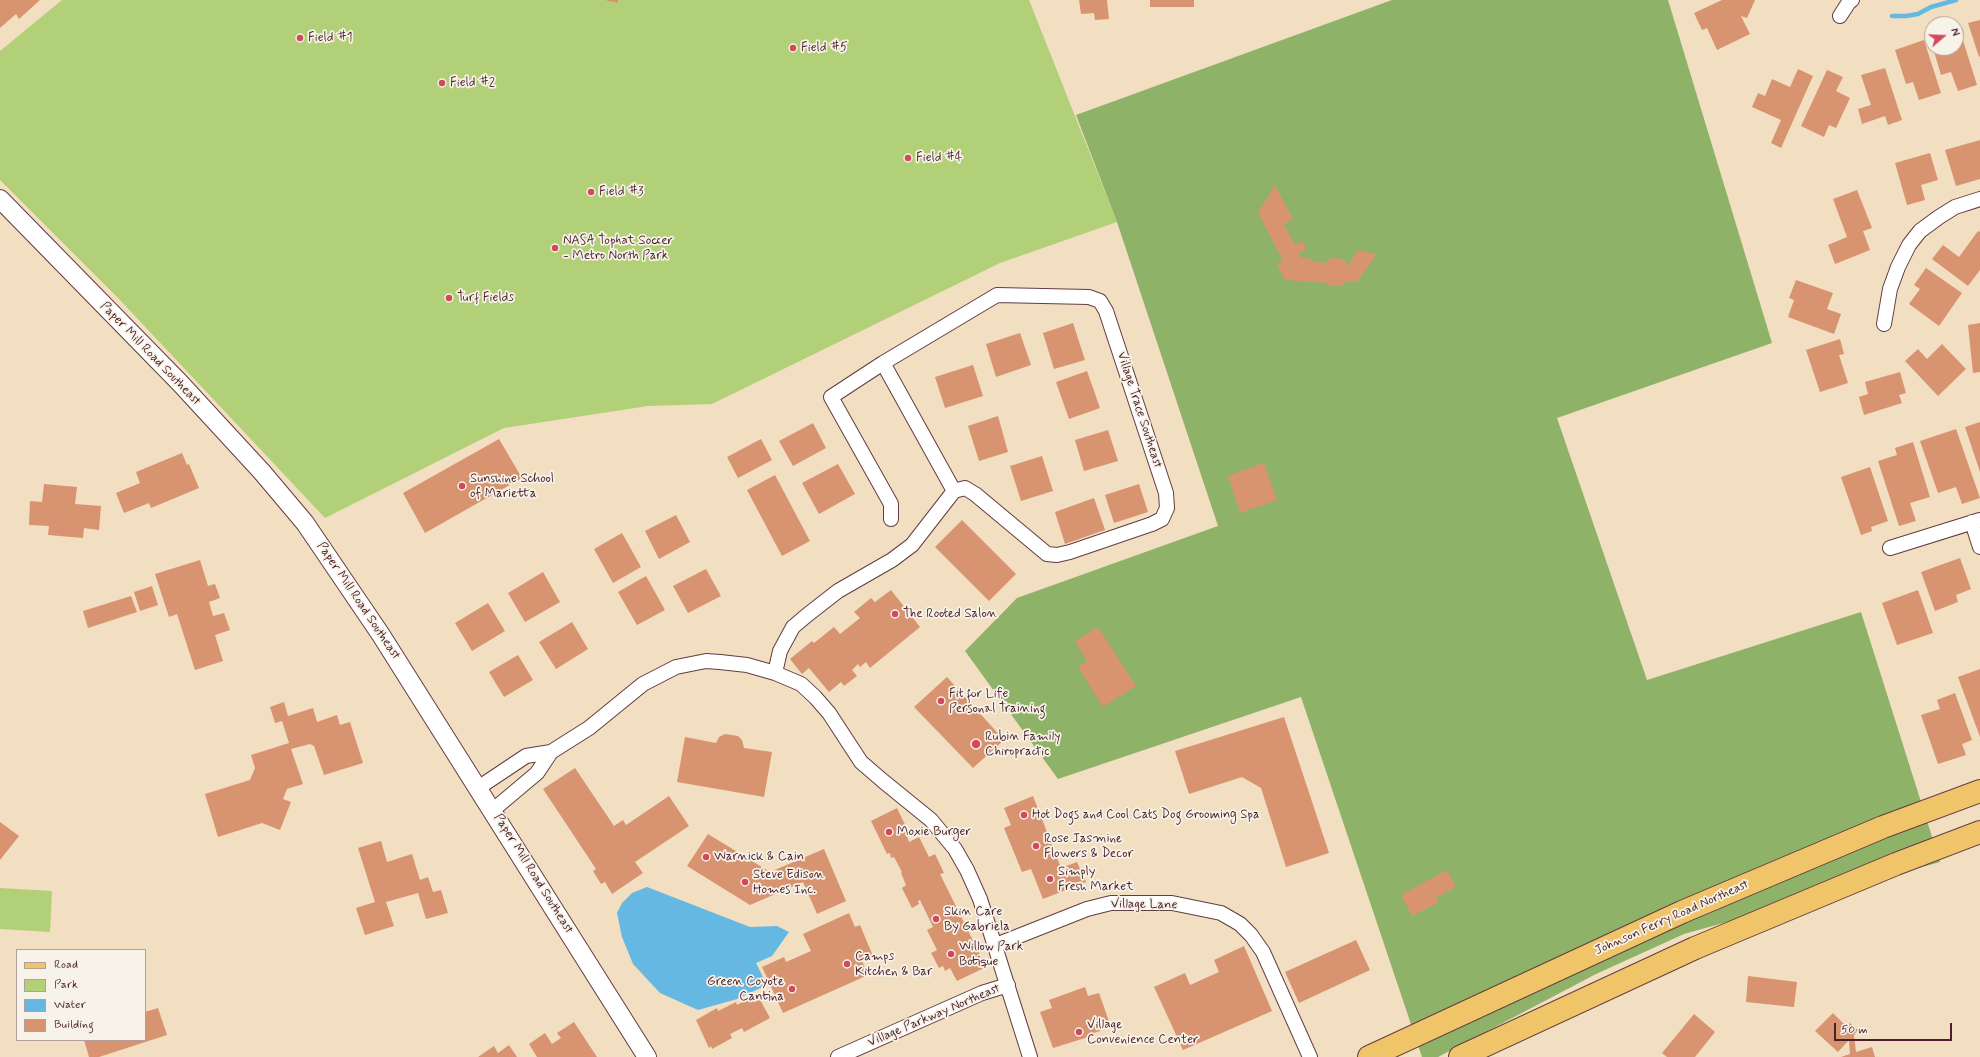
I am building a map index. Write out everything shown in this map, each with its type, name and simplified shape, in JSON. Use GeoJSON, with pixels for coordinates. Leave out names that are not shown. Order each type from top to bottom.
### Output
{"type":"FeatureCollection","features":[{"type":"Feature","properties":{"kind":"main road","name":"Johnson Ferry Road Northeast"},"geometry":{"type":"LineString","coordinates":[[1369,1057],[1689,909],[1883,827],[1980,791]]}},
{"type":"Feature","properties":{"kind":"main road"},"geometry":{"type":"LineString","coordinates":[[1460,1057],[1695,948],[1896,864],[1980,832]]}},
{"type":"Feature","properties":{"kind":"street"},"geometry":{"type":"LineString","coordinates":[[1840,16],[1848,2],[1852,0]]}},
{"type":"Feature","properties":{"kind":"street","name":"Paper Mill Road Southeast"},"geometry":{"type":"LineString","coordinates":[[0,199],[180,384],[290,503],[360,602],[493,810],[647,1057]]}},
{"type":"Feature","properties":{"kind":"street"},"geometry":{"type":"LineString","coordinates":[[1884,324],[1890,289],[1898,267],[1909,245],[1920,231],[1939,217],[1955,207],[1980,199]]}},
{"type":"Feature","properties":{"kind":"street","name":"Village Trace Southeast"},"geometry":{"type":"LineString","coordinates":[[891,519],[891,504],[831,397],[883,363],[997,296],[1089,298],[1100,301],[1106,311],[1166,493],[1167,508],[1162,519],[1152,524],[1070,552],[1058,555],[1046,554],[975,494],[965,488],[954,491]]}},
{"type":"Feature","properties":{"kind":"street"},"geometry":{"type":"LineString","coordinates":[[775,673],[780,651],[794,627],[838,591],[892,560],[912,545],[954,491],[883,363]]}},
{"type":"Feature","properties":{"kind":"street"},"geometry":{"type":"LineString","coordinates":[[1890,548],[1976,521],[1980,547]]}},
{"type":"Feature","properties":{"kind":"street","name":"Village Parkway Northeast"},"geometry":{"type":"LineString","coordinates":[[478,788],[526,756],[551,752],[589,728],[643,684],[676,667],[706,661],[726,662],[747,665],[775,673],[800,684],[815,696],[829,713],[861,762],[931,820],[954,849],[967,870],[980,899],[996,945],[1030,1057]]}},
{"type":"Feature","properties":{"kind":"street","name":"Village Parkway Northeast"},"geometry":{"type":"LineString","coordinates":[[493,810],[537,773],[551,752]]}},
{"type":"Feature","properties":{"kind":"street","name":"Village Lane"},"geometry":{"type":"LineString","coordinates":[[996,945],[1087,908],[1110,903],[1172,903],[1221,913],[1240,924],[1251,935],[1263,952],[1310,1057]]}},
{"type":"Feature","properties":{"kind":"street","name":"Village Parkway Northeast"},"geometry":{"type":"LineString","coordinates":[[838,1057],[982,994],[1008,985]]}},
{"type":"Feature","properties":{"kind":"green space","name":"NASA Tophat Soccer - Metro North Park"},"geometry":{"type":"Polygon","coordinates":[[[62,0],[1029,0],[1117,222],[1000,263],[712,404],[648,406],[504,428],[325,518],[119,299],[0,180],[0,51],[62,0]]]}},
{"type":"Feature","properties":{"kind":"green space"},"geometry":{"type":"Polygon","coordinates":[[[1392,0],[1668,0],[1772,343],[1557,418],[1647,680],[1861,612],[1940,862],[1684,934],[1596,974],[1438,1057],[1422,1057],[1301,697],[1058,779],[965,651],[1017,598],[1218,526],[1117,222],[1076,115],[1392,0]]]}},
{"type":"Feature","properties":{"kind":"green space"},"geometry":{"type":"Polygon","coordinates":[[[0,888],[52,891],[50,932],[0,929],[0,888]]]}},
{"type":"Feature","properties":{"kind":"water"},"geometry":{"type":"Polygon","coordinates":[[[647,887],[750,927],[777,926],[789,932],[772,956],[756,963],[767,985],[737,999],[698,1010],[660,993],[633,964],[622,937],[617,913],[622,903],[632,893],[647,887]]]}},
{"type":"Feature","properties":{"kind":"building"},"geometry":{"type":"Polygon","coordinates":[[[0,0],[40,0],[19,19],[16,14],[0,28],[0,0]]]}},
{"type":"Feature","properties":{"kind":"building"},"geometry":{"type":"Polygon","coordinates":[[[605,0],[618,0],[618,3],[605,0]]]}},
{"type":"Feature","properties":{"kind":"building"},"geometry":{"type":"Polygon","coordinates":[[[1079,0],[1107,0],[1109,19],[1095,20],[1094,13],[1081,14],[1079,0]]]}},
{"type":"Feature","properties":{"kind":"building"},"geometry":{"type":"Polygon","coordinates":[[[1150,0],[1194,0],[1194,7],[1150,7],[1150,0]]]}},
{"type":"Feature","properties":{"kind":"building"},"geometry":{"type":"Polygon","coordinates":[[[1722,0],[1755,0],[1747,18],[1741,16],[1750,34],[1717,50],[1707,28],[1702,30],[1694,13],[1722,0]]]}},
{"type":"Feature","properties":{"kind":"building"},"geometry":{"type":"Polygon","coordinates":[[[1980,20],[1980,56],[1979,57],[1968,23],[1980,20]]]}},
{"type":"Feature","properties":{"kind":"building"},"geometry":{"type":"Polygon","coordinates":[[[1924,40],[1924,56],[1929,56],[1941,93],[1919,100],[1913,82],[1906,84],[1895,50],[1924,40]]]}},
{"type":"Feature","properties":{"kind":"building"},"geometry":{"type":"Polygon","coordinates":[[[1964,44],[1977,85],[1958,91],[1951,72],[1941,75],[1935,56],[1964,56],[1964,44]]]}},
{"type":"Feature","properties":{"kind":"building"},"geometry":{"type":"Polygon","coordinates":[[[1885,68],[1902,120],[1888,125],[1885,116],[1862,124],[1858,109],[1871,105],[1861,75],[1885,68]]]}},
{"type":"Feature","properties":{"kind":"building"},"geometry":{"type":"Polygon","coordinates":[[[1798,69],[1813,76],[1781,148],[1771,143],[1781,120],[1752,107],[1758,93],[1765,96],[1772,79],[1790,87],[1798,69]]]}},
{"type":"Feature","properties":{"kind":"building"},"geometry":{"type":"Polygon","coordinates":[[[1827,70],[1843,77],[1836,91],[1850,98],[1836,128],[1829,125],[1824,137],[1801,126],[1827,70]]]}},
{"type":"Feature","properties":{"kind":"building"},"geometry":{"type":"Polygon","coordinates":[[[1980,140],[1980,179],[1956,186],[1945,150],[1980,140]]]}},
{"type":"Feature","properties":{"kind":"building"},"geometry":{"type":"Polygon","coordinates":[[[1930,153],[1938,180],[1921,185],[1925,200],[1907,205],[1895,163],[1930,153]]]}},
{"type":"Feature","properties":{"kind":"building"},"geometry":{"type":"Polygon","coordinates":[[[1275,185],[1293,219],[1284,224],[1295,245],[1302,241],[1307,249],[1299,253],[1301,258],[1310,258],[1312,261],[1327,263],[1330,258],[1345,259],[1348,266],[1358,250],[1377,254],[1357,282],[1345,282],[1343,286],[1329,286],[1327,283],[1285,280],[1277,265],[1283,261],[1258,213],[1275,185]]]}},
{"type":"Feature","properties":{"kind":"building"},"geometry":{"type":"Polygon","coordinates":[[[1857,190],[1872,228],[1863,231],[1870,250],[1835,264],[1828,245],[1847,237],[1833,199],[1857,190]]]}},
{"type":"Feature","properties":{"kind":"building"},"geometry":{"type":"Polygon","coordinates":[[[1978,231],[1980,232],[1980,270],[1968,286],[1932,259],[1943,245],[1959,257],[1978,231]]]}},
{"type":"Feature","properties":{"kind":"building"},"geometry":{"type":"Polygon","coordinates":[[[1926,268],[1962,293],[1939,326],[1909,304],[1920,289],[1914,285],[1926,268]]]}},
{"type":"Feature","properties":{"kind":"building"},"geometry":{"type":"Polygon","coordinates":[[[1796,280],[1833,293],[1827,309],[1841,314],[1834,334],[1788,317],[1794,300],[1789,298],[1796,280]]]}},
{"type":"Feature","properties":{"kind":"building"},"geometry":{"type":"Polygon","coordinates":[[[1073,323],[1085,360],[1054,369],[1043,333],[1073,323]]]}},
{"type":"Feature","properties":{"kind":"building"},"geometry":{"type":"Polygon","coordinates":[[[1980,323],[1980,372],[1973,373],[1968,325],[1980,323]]]}},
{"type":"Feature","properties":{"kind":"building"},"geometry":{"type":"Polygon","coordinates":[[[1020,333],[1031,365],[996,377],[986,344],[1020,333]]]}},
{"type":"Feature","properties":{"kind":"building"},"geometry":{"type":"Polygon","coordinates":[[[1840,339],[1844,354],[1839,355],[1848,383],[1820,392],[1806,350],[1840,339]]]}},
{"type":"Feature","properties":{"kind":"building"},"geometry":{"type":"Polygon","coordinates":[[[1942,344],[1966,369],[1938,396],[1905,361],[1918,349],[1927,359],[1942,344]]]}},
{"type":"Feature","properties":{"kind":"building"},"geometry":{"type":"Polygon","coordinates":[[[973,365],[983,396],[945,408],[935,377],[973,365]]]}},
{"type":"Feature","properties":{"kind":"building"},"geometry":{"type":"Polygon","coordinates":[[[1087,371],[1100,408],[1069,419],[1056,382],[1087,371]]]}},
{"type":"Feature","properties":{"kind":"building"},"geometry":{"type":"Polygon","coordinates":[[[1900,372],[1906,393],[1899,395],[1902,403],[1864,415],[1859,397],[1868,394],[1865,382],[1900,372]]]}},
{"type":"Feature","properties":{"kind":"building"},"geometry":{"type":"Polygon","coordinates":[[[998,416],[1008,452],[979,461],[968,426],[998,416]]]}},
{"type":"Feature","properties":{"kind":"building"},"geometry":{"type":"Polygon","coordinates":[[[1980,422],[1980,472],[1965,427],[1980,422]]]}},
{"type":"Feature","properties":{"kind":"building"},"geometry":{"type":"Polygon","coordinates":[[[813,423],[826,448],[793,466],[779,441],[813,423]]]}},
{"type":"Feature","properties":{"kind":"building"},"geometry":{"type":"Polygon","coordinates":[[[1956,429],[1980,498],[1962,504],[1956,487],[1938,493],[1920,441],[1956,429]]]}},
{"type":"Feature","properties":{"kind":"building"},"geometry":{"type":"Polygon","coordinates":[[[1108,430],[1118,461],[1084,471],[1075,440],[1108,430]]]}},
{"type":"Feature","properties":{"kind":"building","name":"Sunshine School of Marietta"},"geometry":{"type":"Polygon","coordinates":[[[499,439],[522,478],[425,533],[403,493],[499,439]]]}},
{"type":"Feature","properties":{"kind":"building"},"geometry":{"type":"Polygon","coordinates":[[[761,439],[772,460],[738,478],[727,457],[761,439]]]}},
{"type":"Feature","properties":{"kind":"building"},"geometry":{"type":"Polygon","coordinates":[[[1913,442],[1930,497],[1910,503],[1916,521],[1899,526],[1878,461],[1897,455],[1895,448],[1913,442]]]}},
{"type":"Feature","properties":{"kind":"building"},"geometry":{"type":"Polygon","coordinates":[[[182,453],[187,465],[189,464],[199,488],[151,508],[149,503],[124,513],[116,493],[140,483],[136,472],[182,453]]]}},
{"type":"Feature","properties":{"kind":"building"},"geometry":{"type":"Polygon","coordinates":[[[1042,456],[1053,491],[1021,501],[1010,466],[1042,456]]]}},
{"type":"Feature","properties":{"kind":"building"},"geometry":{"type":"Polygon","coordinates":[[[1264,463],[1277,500],[1240,513],[1228,476],[1264,463]]]}},
{"type":"Feature","properties":{"kind":"building"},"geometry":{"type":"Polygon","coordinates":[[[838,464],[855,494],[819,514],[802,483],[838,464]]]}},
{"type":"Feature","properties":{"kind":"building"},"geometry":{"type":"Polygon","coordinates":[[[1870,467],[1888,521],[1871,527],[1872,531],[1861,535],[1841,477],[1870,467]]]}},
{"type":"Feature","properties":{"kind":"building"},"geometry":{"type":"Polygon","coordinates":[[[775,475],[810,541],[782,556],[747,490],[775,475]]]}},
{"type":"Feature","properties":{"kind":"building"},"geometry":{"type":"Polygon","coordinates":[[[44,484],[77,487],[75,504],[101,506],[99,530],[84,528],[83,538],[48,535],[49,526],[29,525],[30,501],[42,502],[44,484]]]}},
{"type":"Feature","properties":{"kind":"building"},"geometry":{"type":"Polygon","coordinates":[[[1139,484],[1148,512],[1114,523],[1105,495],[1139,484]]]}},
{"type":"Feature","properties":{"kind":"building"},"geometry":{"type":"Polygon","coordinates":[[[1094,498],[1105,530],[1065,544],[1055,512],[1094,498]]]}},
{"type":"Feature","properties":{"kind":"building"},"geometry":{"type":"Polygon","coordinates":[[[676,515],[690,542],[659,559],[645,531],[676,515]]]}},
{"type":"Feature","properties":{"kind":"building"},"geometry":{"type":"Polygon","coordinates":[[[962,520],[1016,574],[989,601],[935,547],[962,520]]]}},
{"type":"Feature","properties":{"kind":"building"},"geometry":{"type":"Polygon","coordinates":[[[622,533],[641,567],[613,583],[594,549],[622,533]]]}},
{"type":"Feature","properties":{"kind":"building"},"geometry":{"type":"Polygon","coordinates":[[[1960,558],[1971,589],[1956,595],[1958,602],[1935,611],[1921,572],[1960,558]]]}},
{"type":"Feature","properties":{"kind":"building"},"geometry":{"type":"Polygon","coordinates":[[[200,560],[208,586],[215,584],[220,598],[209,602],[213,616],[224,613],[230,630],[215,635],[223,661],[195,670],[177,614],[169,617],[155,574],[200,560]]]}},
{"type":"Feature","properties":{"kind":"building"},"geometry":{"type":"Polygon","coordinates":[[[706,569],[721,596],[688,613],[673,586],[706,569]]]}},
{"type":"Feature","properties":{"kind":"building"},"geometry":{"type":"Polygon","coordinates":[[[543,572],[560,602],[525,622],[508,593],[543,572]]]}},
{"type":"Feature","properties":{"kind":"building"},"geometry":{"type":"Polygon","coordinates":[[[646,576],[665,610],[637,625],[618,592],[646,576]]]}},
{"type":"Feature","properties":{"kind":"building"},"geometry":{"type":"Polygon","coordinates":[[[152,586],[158,605],[140,611],[134,592],[152,586]]]}},
{"type":"Feature","properties":{"kind":"building"},"geometry":{"type":"Polygon","coordinates":[[[891,590],[920,627],[870,668],[866,662],[860,667],[858,664],[852,670],[857,676],[844,686],[841,682],[829,692],[809,668],[802,674],[790,659],[812,641],[814,643],[834,627],[840,634],[860,618],[854,612],[871,598],[875,602],[891,590]]]}},
{"type":"Feature","properties":{"kind":"building"},"geometry":{"type":"Polygon","coordinates":[[[1918,590],[1933,633],[1897,645],[1882,603],[1918,590]]]}},
{"type":"Feature","properties":{"kind":"building"},"geometry":{"type":"Polygon","coordinates":[[[131,596],[137,612],[88,628],[83,611],[131,596]]]}},
{"type":"Feature","properties":{"kind":"building"},"geometry":{"type":"Polygon","coordinates":[[[488,603],[505,631],[472,651],[455,623],[488,603]]]}},
{"type":"Feature","properties":{"kind":"building"},"geometry":{"type":"Polygon","coordinates":[[[572,622],[588,649],[556,669],[539,642],[572,622]]]}},
{"type":"Feature","properties":{"kind":"building"},"geometry":{"type":"Polygon","coordinates":[[[1098,627],[1136,686],[1103,707],[1078,667],[1087,661],[1075,641],[1098,627]]]}},
{"type":"Feature","properties":{"kind":"building"},"geometry":{"type":"Polygon","coordinates":[[[518,655],[533,680],[504,697],[489,672],[518,655]]]}},
{"type":"Feature","properties":{"kind":"building"},"geometry":{"type":"Polygon","coordinates":[[[1980,669],[1980,737],[1958,677],[1980,669]]]}},
{"type":"Feature","properties":{"kind":"building"},"geometry":{"type":"Polygon","coordinates":[[[947,677],[1004,740],[973,768],[914,707],[947,677]]]}},
{"type":"Feature","properties":{"kind":"building"},"geometry":{"type":"Polygon","coordinates":[[[1955,693],[1972,740],[1962,744],[1966,755],[1938,764],[1921,715],[1940,709],[1937,700],[1955,693]]]}},
{"type":"Feature","properties":{"kind":"building"},"geometry":{"type":"Polygon","coordinates":[[[284,702],[288,716],[313,708],[317,722],[337,715],[340,725],[350,722],[363,763],[324,775],[314,746],[310,744],[291,749],[303,784],[287,789],[283,799],[291,802],[280,830],[262,823],[218,837],[205,794],[250,780],[255,768],[251,755],[289,743],[282,721],[275,723],[270,707],[284,702]]]}},
{"type":"Feature","properties":{"kind":"building"},"geometry":{"type":"Polygon","coordinates":[[[1284,717],[1329,853],[1286,867],[1261,788],[1242,777],[1189,794],[1175,751],[1284,717]]]}},
{"type":"Feature","properties":{"kind":"building"},"geometry":{"type":"Polygon","coordinates":[[[725,734],[738,736],[742,740],[744,748],[772,752],[764,797],[677,782],[685,737],[716,743],[719,737],[725,734]]]}},
{"type":"Feature","properties":{"kind":"building"},"geometry":{"type":"Polygon","coordinates":[[[575,768],[614,826],[623,820],[626,825],[669,796],[689,826],[635,862],[643,873],[612,894],[605,882],[601,884],[593,871],[596,869],[543,789],[575,768]]]}},
{"type":"Feature","properties":{"kind":"building"},"geometry":{"type":"Polygon","coordinates":[[[1033,796],[1061,868],[1077,862],[1086,882],[1043,899],[1031,869],[1022,872],[1004,828],[1011,825],[1004,808],[1033,796]]]}},
{"type":"Feature","properties":{"kind":"building"},"geometry":{"type":"Polygon","coordinates":[[[897,808],[910,835],[907,836],[909,842],[919,837],[929,857],[935,854],[944,873],[940,874],[986,967],[957,981],[950,968],[945,971],[943,966],[939,968],[931,953],[937,950],[927,930],[933,927],[920,900],[918,901],[919,904],[912,908],[902,888],[906,885],[901,873],[902,872],[894,857],[891,858],[890,853],[887,854],[871,821],[897,808]]]}},
{"type":"Feature","properties":{"kind":"building"},"geometry":{"type":"Polygon","coordinates":[[[0,822],[19,836],[0,860],[0,822]]]}},
{"type":"Feature","properties":{"kind":"building"},"geometry":{"type":"Polygon","coordinates":[[[708,834],[770,872],[824,849],[846,901],[817,914],[803,882],[750,905],[687,866],[708,834]]]}},
{"type":"Feature","properties":{"kind":"building"},"geometry":{"type":"Polygon","coordinates":[[[381,841],[387,862],[412,854],[420,880],[428,877],[433,892],[441,890],[448,913],[426,919],[418,893],[386,902],[394,926],[365,935],[356,908],[375,902],[358,848],[381,841]]]}},
{"type":"Feature","properties":{"kind":"building"},"geometry":{"type":"Polygon","coordinates":[[[1447,870],[1456,887],[1436,898],[1438,903],[1412,916],[1401,895],[1447,870]]]}},
{"type":"Feature","properties":{"kind":"building"},"geometry":{"type":"Polygon","coordinates":[[[849,913],[855,927],[860,925],[873,956],[862,961],[868,975],[783,1013],[762,967],[784,957],[786,962],[811,951],[803,934],[849,913]]]}},
{"type":"Feature","properties":{"kind":"building"},"geometry":{"type":"Polygon","coordinates":[[[1356,940],[1370,970],[1299,1003],[1285,972],[1356,940]]]}},
{"type":"Feature","properties":{"kind":"building"},"geometry":{"type":"Polygon","coordinates":[[[1244,946],[1272,1011],[1183,1050],[1154,987],[1185,973],[1190,985],[1219,972],[1214,960],[1244,946]]]}},
{"type":"Feature","properties":{"kind":"building"},"geometry":{"type":"Polygon","coordinates":[[[1748,976],[1797,982],[1794,1007],[1746,1002],[1748,976]]]}},
{"type":"Feature","properties":{"kind":"building"},"geometry":{"type":"Polygon","coordinates":[[[1085,987],[1088,996],[1099,993],[1111,1027],[1094,1033],[1095,1035],[1053,1048],[1040,1012],[1052,1008],[1049,1000],[1085,987]]]}},
{"type":"Feature","properties":{"kind":"building"},"geometry":{"type":"Polygon","coordinates":[[[757,994],[770,1018],[744,1032],[742,1028],[730,1034],[732,1038],[712,1049],[711,1046],[709,1048],[696,1020],[717,1008],[718,1011],[736,1002],[737,1005],[757,994]]]}},
{"type":"Feature","properties":{"kind":"building"},"geometry":{"type":"Polygon","coordinates":[[[158,1008],[167,1035],[99,1057],[89,1057],[84,1041],[146,1041],[146,1012],[158,1008]]]}},
{"type":"Feature","properties":{"kind":"building"},"geometry":{"type":"Polygon","coordinates":[[[1833,1013],[1847,1027],[1850,1023],[1858,1030],[1854,1035],[1856,1052],[1872,1047],[1875,1057],[1841,1057],[1850,1054],[1849,1040],[1838,1052],[1815,1031],[1833,1013]]]}},
{"type":"Feature","properties":{"kind":"building"},"geometry":{"type":"Polygon","coordinates":[[[1694,1014],[1715,1032],[1695,1057],[1667,1057],[1662,1053],[1694,1014]]]}},
{"type":"Feature","properties":{"kind":"building"},"geometry":{"type":"Polygon","coordinates":[[[574,1022],[597,1057],[537,1057],[529,1044],[545,1033],[552,1044],[561,1038],[557,1033],[574,1022]]]}},
{"type":"Feature","properties":{"kind":"building"},"geometry":{"type":"Polygon","coordinates":[[[509,1045],[517,1057],[478,1057],[494,1046],[498,1053],[509,1045]]]}},
{"type":"Feature","properties":{"kind":"waterway"},"geometry":{"type":"LineString","coordinates":[[1892,16],[1918,14],[1931,7],[1956,0]]}},
{"type":"Feature","properties":{"kind":"place","name":"Field #1"},"geometry":{"type":"Point","coordinates":[300,38]}},
{"type":"Feature","properties":{"kind":"place","name":"Field #5"},"geometry":{"type":"Point","coordinates":[793,48]}},
{"type":"Feature","properties":{"kind":"place","name":"Field #2"},"geometry":{"type":"Point","coordinates":[442,83]}},
{"type":"Feature","properties":{"kind":"place","name":"Field #4"},"geometry":{"type":"Point","coordinates":[908,158]}},
{"type":"Feature","properties":{"kind":"place","name":"Field #3"},"geometry":{"type":"Point","coordinates":[591,192]}},
{"type":"Feature","properties":{"kind":"place","name":"NASA Tophat Soccer - Metro North Park"},"geometry":{"type":"Point","coordinates":[555,248]}},
{"type":"Feature","properties":{"kind":"place","name":"Turf Fields"},"geometry":{"type":"Point","coordinates":[449,298]}},
{"type":"Feature","properties":{"kind":"place","name":"Sunshine School of Marietta"},"geometry":{"type":"Point","coordinates":[462,486]}},
{"type":"Feature","properties":{"kind":"place","name":"The Rooted Salon"},"geometry":{"type":"Point","coordinates":[895,614]}},
{"type":"Feature","properties":{"kind":"place","name":"Fit for Life Personal Training"},"geometry":{"type":"Point","coordinates":[941,701]}},
{"type":"Feature","properties":{"kind":"place","name":"Rubin Family Chiropractic"},"geometry":{"type":"Point","coordinates":[976,744]}},
{"type":"Feature","properties":{"kind":"place","name":"Hot Dogs and Cool Cats Dog Grooming Spa"},"geometry":{"type":"Point","coordinates":[1024,815]}},
{"type":"Feature","properties":{"kind":"place","name":"Moxie Burger"},"geometry":{"type":"Point","coordinates":[889,832]}},
{"type":"Feature","properties":{"kind":"place","name":"Rose Jasmine Flowers & Decor"},"geometry":{"type":"Point","coordinates":[1036,846]}},
{"type":"Feature","properties":{"kind":"place","name":"Warnick & Cain"},"geometry":{"type":"Point","coordinates":[706,857]}},
{"type":"Feature","properties":{"kind":"place","name":"Simply Fresh Market"},"geometry":{"type":"Point","coordinates":[1050,879]}},
{"type":"Feature","properties":{"kind":"place","name":"Steve Edison Homes Inc."},"geometry":{"type":"Point","coordinates":[745,882]}},
{"type":"Feature","properties":{"kind":"place","name":"Skin Care By Gabriela"},"geometry":{"type":"Point","coordinates":[936,919]}},
{"type":"Feature","properties":{"kind":"place","name":"Willow Park Botique"},"geometry":{"type":"Point","coordinates":[951,954]}},
{"type":"Feature","properties":{"kind":"place","name":"Camps Kitchen & Bar"},"geometry":{"type":"Point","coordinates":[847,964]}},
{"type":"Feature","properties":{"kind":"place","name":"Green Coyote Cantina"},"geometry":{"type":"Point","coordinates":[792,989]}},
{"type":"Feature","properties":{"kind":"place","name":"Village Convenience Center"},"geometry":{"type":"Point","coordinates":[1079,1032]}}]}
